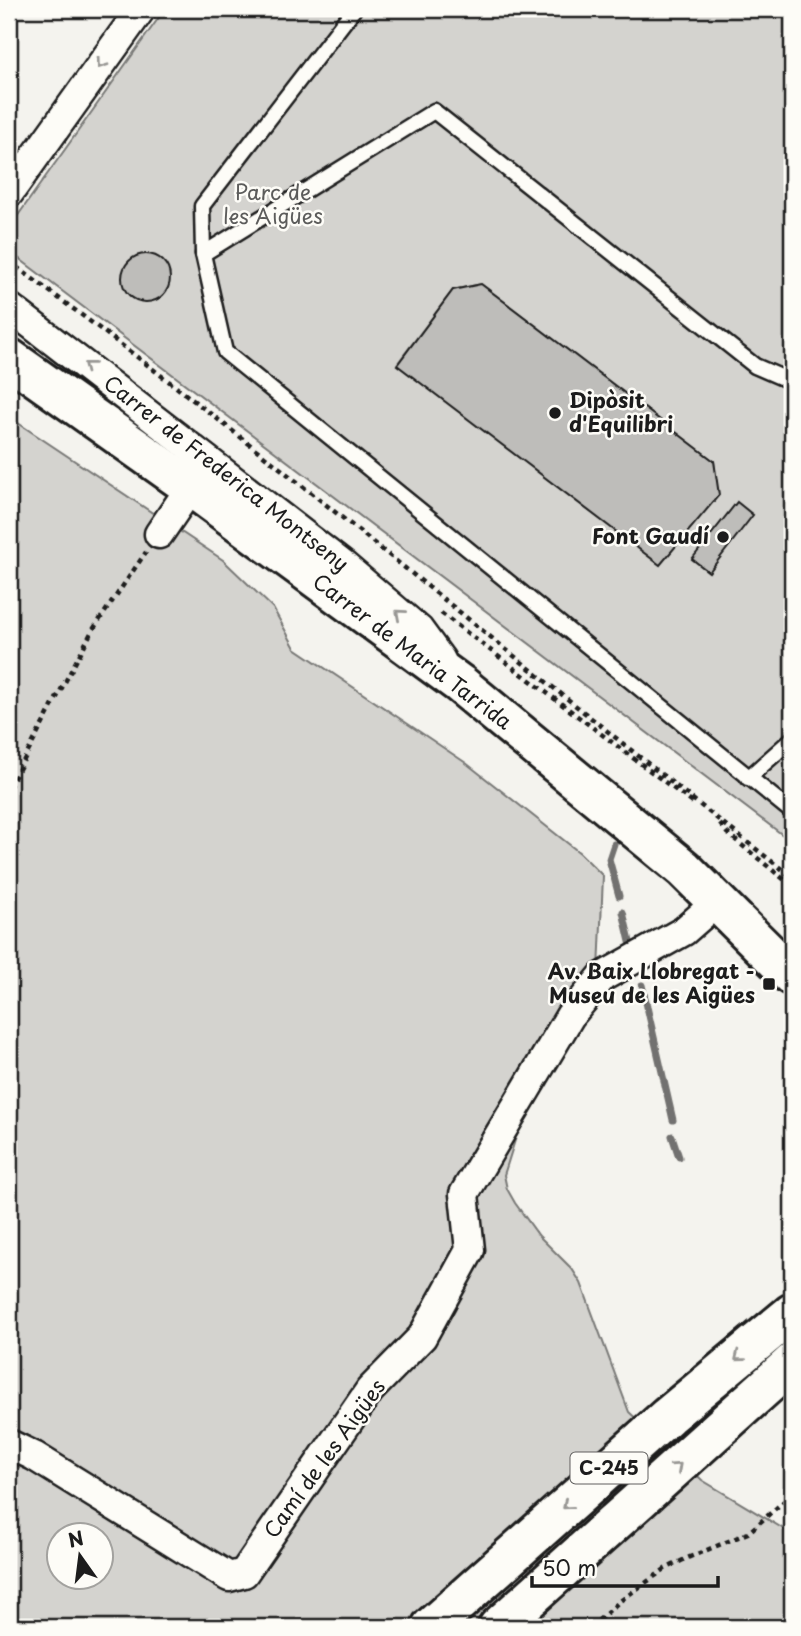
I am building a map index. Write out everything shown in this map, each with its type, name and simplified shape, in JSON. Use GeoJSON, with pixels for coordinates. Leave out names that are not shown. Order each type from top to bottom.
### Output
{"type":"FeatureCollection","features":[{"type":"Feature","properties":{"kind":"main road","name":"Carrer de Maria Tarrida"},"geometry":{"type":"LineString","coordinates":[[9,358],[460,684],[684,869],[792,976]]}},
{"type":"Feature","properties":{"kind":"main road","name":"C-245"},"geometry":{"type":"LineString","coordinates":[[431,1627],[668,1416],[792,1313]]}},
{"type":"Feature","properties":{"kind":"main road","name":"C-245"},"geometry":{"type":"LineString","coordinates":[[498,1627],[792,1363]]}},
{"type":"Feature","properties":{"kind":"main road"},"geometry":{"type":"LineString","coordinates":[[419,1627],[481,1581]]}},
{"type":"Feature","properties":{"kind":"street"},"geometry":{"type":"LineString","coordinates":[[9,193],[141,9]]}},
{"type":"Feature","properties":{"kind":"street","name":"Carrer de Frederica Montseny"},"geometry":{"type":"LineString","coordinates":[[9,307],[343,565],[419,630],[460,684]]}},
{"type":"Feature","properties":{"kind":"street"},"geometry":{"type":"LineString","coordinates":[[159,534],[191,487]]}},
{"type":"Feature","properties":{"kind":"street","name":"Camí de les Aigües"},"geometry":{"type":"LineString","coordinates":[[9,1444],[34,1456],[229,1577],[244,1573],[370,1390],[422,1337],[470,1250],[464,1194],[570,1016],[602,977],[684,931],[717,902]]}},
{"type":"Feature","properties":{"kind":"lane"},"geometry":{"type":"LineString","coordinates":[[354,9],[202,206],[203,254],[225,352],[792,812]]}},
{"type":"Feature","properties":{"kind":"lane"},"geometry":{"type":"LineString","coordinates":[[203,254],[434,111],[755,366],[792,382]]}},
{"type":"Feature","properties":{"kind":"lane"},"geometry":{"type":"LineString","coordinates":[[748,778],[792,739]]}},
{"type":"Feature","properties":{"kind":"path"},"geometry":{"type":"LineString","coordinates":[[9,265],[11,263],[130,350],[301,483],[594,722],[792,877]]}},
{"type":"Feature","properties":{"kind":"path"},"geometry":{"type":"LineString","coordinates":[[9,788],[92,631],[159,534]]}},
{"type":"Feature","properties":{"kind":"path"},"geometry":{"type":"LineString","coordinates":[[792,1420],[792,1437]]}},
{"type":"Feature","properties":{"kind":"path"},"geometry":{"type":"LineString","coordinates":[[591,1627],[620,1601],[665,1569],[748,1533],[792,1494]]}},
{"type":"Feature","properties":{"kind":"green space","name":"Parc de les Aigües"},"geometry":{"type":"Polygon","coordinates":[[[165,9],[792,9],[792,842],[9,251],[9,228],[165,9]],[[481,284],[453,290],[397,364],[660,565],[718,495],[714,461],[481,284]]]}},
{"type":"Feature","properties":{"kind":"green space"},"geometry":{"type":"Polygon","coordinates":[[[9,417],[223,560],[273,608],[295,648],[466,763],[580,853],[603,876],[599,971],[516,1137],[504,1175],[507,1189],[539,1236],[572,1269],[581,1283],[629,1412],[702,1480],[792,1534],[792,1627],[9,1627],[9,417]]]}},
{"type":"Feature","properties":{"kind":"building"},"geometry":{"type":"Polygon","coordinates":[[[146,254],[163,261],[170,278],[163,295],[146,302],[129,295],[122,278],[129,261],[146,254]]]}},
{"type":"Feature","properties":{"kind":"building","name":"Dipòsit d'Equilibri"},"geometry":{"type":"Polygon","coordinates":[[[481,284],[714,461],[719,495],[660,565],[397,365],[453,290],[481,284]]]}},
{"type":"Feature","properties":{"kind":"building","name":"Font Gaudí"},"geometry":{"type":"Polygon","coordinates":[[[737,502],[753,515],[709,572],[692,559],[737,502]]]}},
{"type":"Feature","properties":{"kind":"waterway"},"geometry":{"type":"LineString","coordinates":[[614,844],[609,859],[619,896]]}},
{"type":"Feature","properties":{"kind":"waterway"},"geometry":{"type":"LineString","coordinates":[[623,912],[631,946]]}},
{"type":"Feature","properties":{"kind":"waterway"},"geometry":{"type":"LineString","coordinates":[[642,985],[673,1120]]}},
{"type":"Feature","properties":{"kind":"waterway"},"geometry":{"type":"LineString","coordinates":[[672,1136],[679,1157]]}},
{"type":"Feature","properties":{"kind":"place","name":"Dipòsit d'Equilibri"},"geometry":{"type":"Point","coordinates":[555,413]}},
{"type":"Feature","properties":{"kind":"place","name":"Font Gaudí"},"geometry":{"type":"Point","coordinates":[723,537]}},
{"type":"Feature","properties":{"kind":"place","name":"Av. Baix Llobregat - Museu de les Aigües"},"geometry":{"type":"Point","coordinates":[769,984]}}]}
